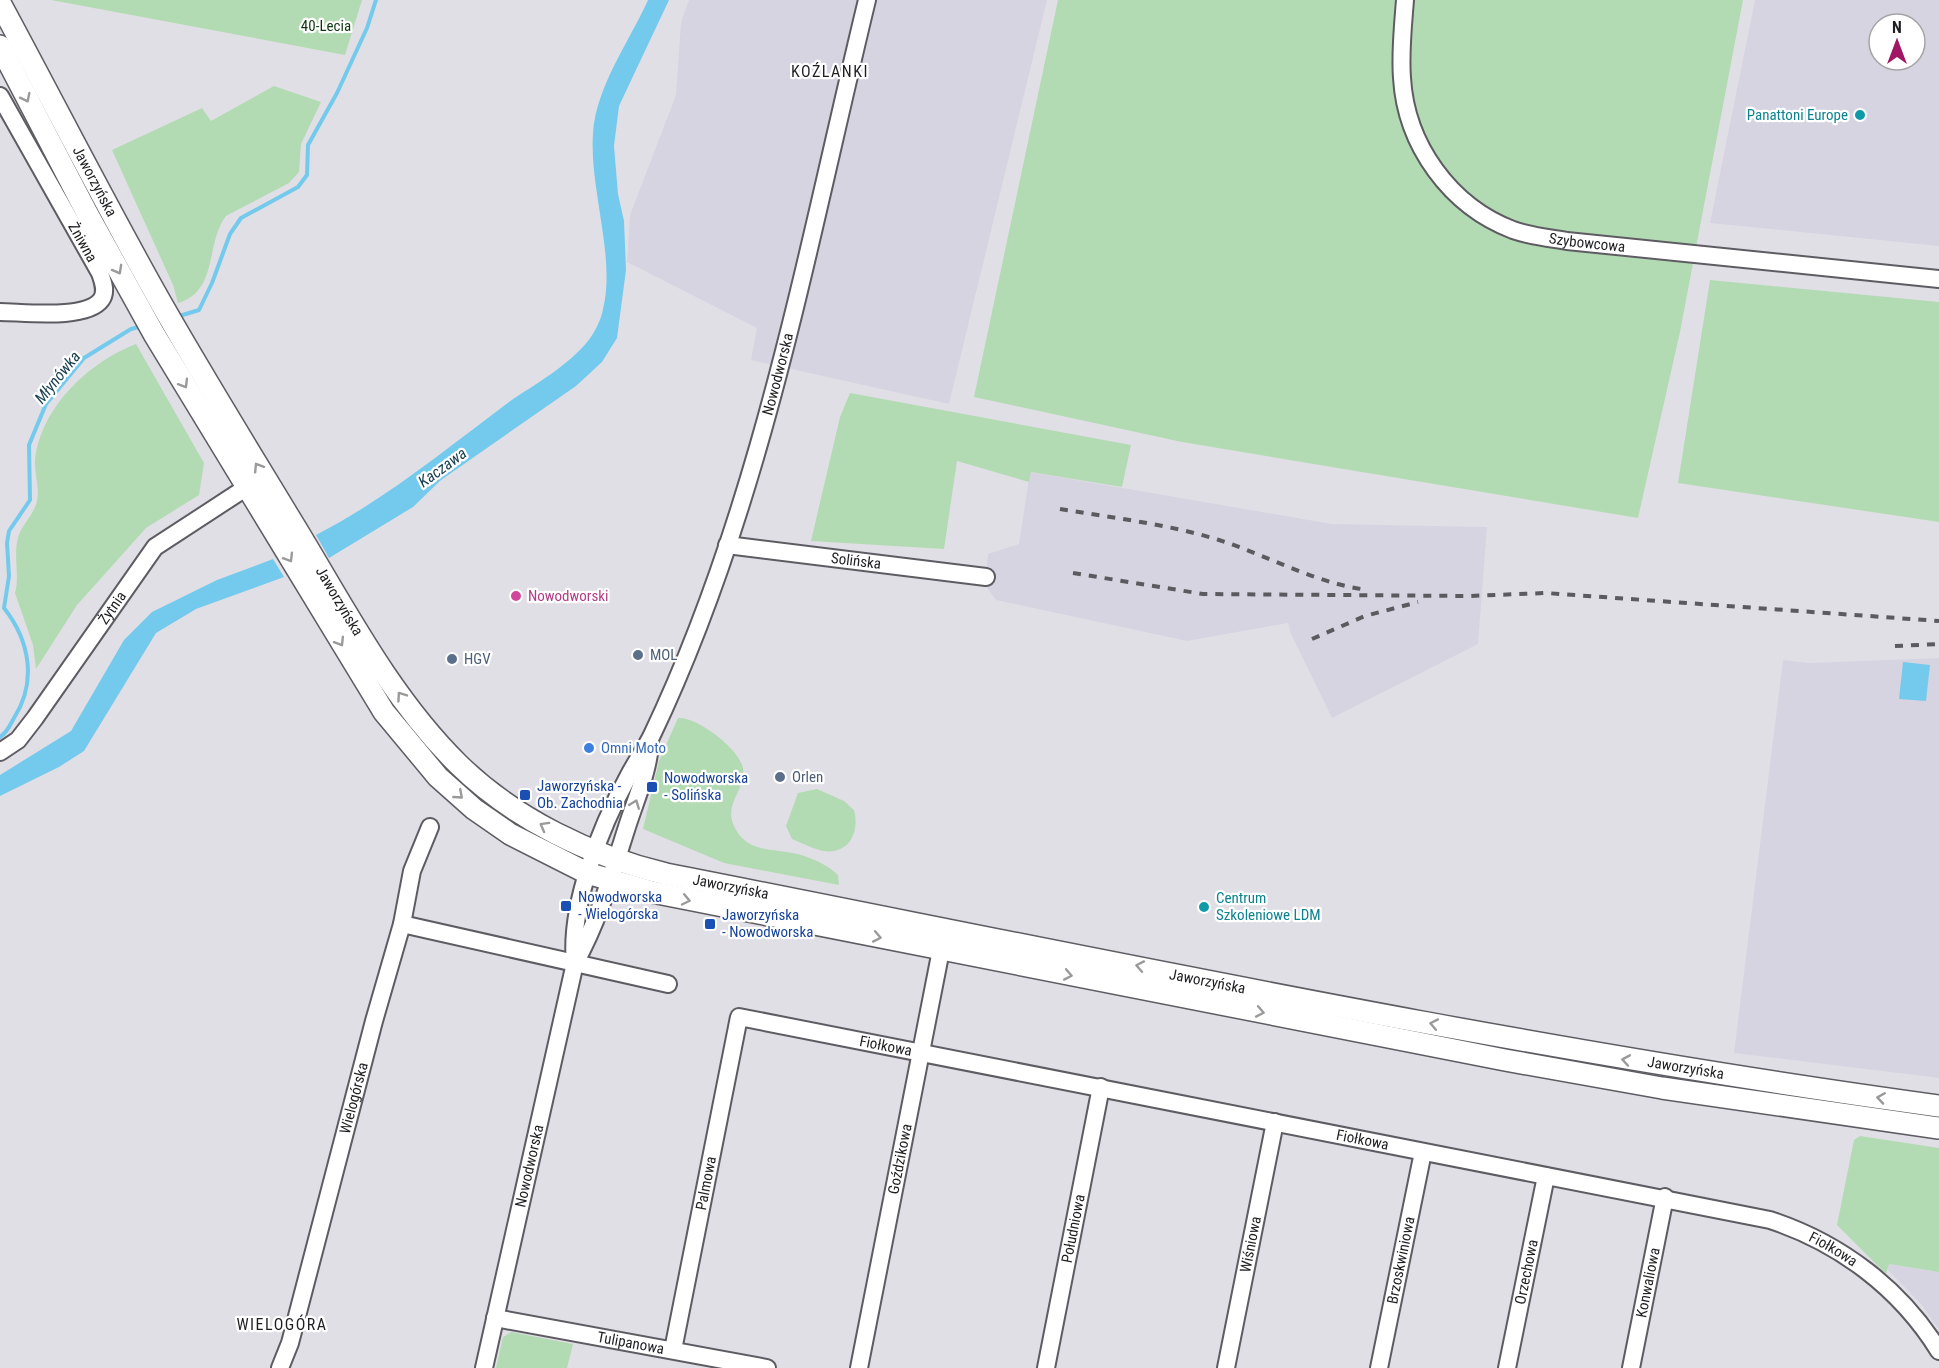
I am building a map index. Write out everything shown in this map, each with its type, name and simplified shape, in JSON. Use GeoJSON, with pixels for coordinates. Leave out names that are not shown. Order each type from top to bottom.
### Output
{"type":"FeatureCollection","features":[{"type":"Feature","properties":{"kind":"main road","name":"Jaworzyńska"},"geometry":{"type":"LineString","coordinates":[[0,3],[152,309],[154,334],[309,592],[384,712],[438,777],[474,809],[510,834],[587,873],[608,881],[680,898],[1662,1088],[1939,1128]]}},
{"type":"Feature","properties":{"kind":"main road","name":"Jaworzyńska"},"geometry":{"type":"LineString","coordinates":[[0,45],[87,213],[152,309],[176,329],[329,583],[401,697],[428,733],[460,766],[534,821],[596,852],[677,876],[1576,1051],[1765,1082],[1939,1106]]}},
{"type":"Feature","properties":{"kind":"street","name":"Nowodworska"},"geometry":{"type":"LineString","coordinates":[[575,963],[572,939],[580,893],[587,873],[628,777],[652,736],[700,619],[727,545],[777,375],[867,0]]}},
{"type":"Feature","properties":{"kind":"street","name":"Szybowcowa"},"geometry":{"type":"LineString","coordinates":[[1405,0],[1402,78],[1413,130],[1428,160],[1444,181],[1472,208],[1490,219],[1513,230],[1567,242],[1939,279]]}},
{"type":"Feature","properties":{"kind":"street","name":"Żniwna"},"geometry":{"type":"LineString","coordinates":[[0,96],[100,273],[105,288],[102,299],[95,305],[77,312],[0,312]]}},
{"type":"Feature","properties":{"kind":"street","name":"Żytnia"},"geometry":{"type":"LineString","coordinates":[[0,752],[18,740],[35,718],[155,547],[247,487]]}},
{"type":"Feature","properties":{"kind":"street","name":"Solińska"},"geometry":{"type":"LineString","coordinates":[[727,545],[986,577]]}},
{"type":"Feature","properties":{"kind":"street","name":"Nowodworska"},"geometry":{"type":"LineString","coordinates":[[484,1368],[575,963],[585,945],[643,784],[652,736]]}},
{"type":"Feature","properties":{"kind":"street","name":"Wielogórska"},"geometry":{"type":"LineString","coordinates":[[280,1368],[290,1342],[374,1021],[402,924],[412,871],[430,827]]}},
{"type":"Feature","properties":{"kind":"street"},"geometry":{"type":"LineString","coordinates":[[402,924],[668,984]]}},
{"type":"Feature","properties":{"kind":"street","name":"Goździkowa"},"geometry":{"type":"LineString","coordinates":[[859,1368],[941,950]]}},
{"type":"Feature","properties":{"kind":"street","name":"Fiołkowa"},"geometry":{"type":"LineString","coordinates":[[739,1017],[922,1055],[1101,1087],[1546,1176],[1665,1197],[1770,1220],[1825,1242],[1879,1280],[1903,1302],[1924,1327],[1939,1351]]}},
{"type":"Feature","properties":{"kind":"street","name":"Palmowa"},"geometry":{"type":"LineString","coordinates":[[673,1350],[739,1017]]}},
{"type":"Feature","properties":{"kind":"street","name":"Południowa"},"geometry":{"type":"LineString","coordinates":[[1046,1368],[1101,1087]]}},
{"type":"Feature","properties":{"kind":"street","name":"Wiśniowa"},"geometry":{"type":"LineString","coordinates":[[1226,1368],[1275,1122]]}},
{"type":"Feature","properties":{"kind":"street","name":"Brzoskwiniowa"},"geometry":{"type":"LineString","coordinates":[[1379,1368],[1423,1152]]}},
{"type":"Feature","properties":{"kind":"street","name":"Orzechowa"},"geometry":{"type":"LineString","coordinates":[[1507,1368],[1546,1176]]}},
{"type":"Feature","properties":{"kind":"street","name":"Konwaliowa"},"geometry":{"type":"LineString","coordinates":[[1631,1368],[1665,1197]]}},
{"type":"Feature","properties":{"kind":"street","name":"Tulipanowa"},"geometry":{"type":"LineString","coordinates":[[495,1318],[767,1368]]}},
{"type":"Feature","properties":{"kind":"shaded area"},"geometry":{"type":"Polygon","coordinates":[[[689,0],[1047,0],[949,404],[751,360],[757,328],[627,262],[630,215],[676,95],[681,22],[689,0]]]}},
{"type":"Feature","properties":{"kind":"shaded area"},"geometry":{"type":"Polygon","coordinates":[[[1755,0],[1939,0],[1939,246],[1710,223],[1755,0]]]}},
{"type":"Feature","properties":{"kind":"shaded area"},"geometry":{"type":"Polygon","coordinates":[[[1030,472],[1332,524],[1487,527],[1478,644],[1332,718],[1291,634],[1288,623],[1187,641],[996,600],[985,585],[988,554],[1019,544],[1030,472]]]}},
{"type":"Feature","properties":{"kind":"shaded area"},"geometry":{"type":"Polygon","coordinates":[[[1939,658],[1939,1078],[1734,1053],[1783,660],[1809,663],[1939,658]]]}},
{"type":"Feature","properties":{"kind":"shaded area"},"geometry":{"type":"Polygon","coordinates":[[[1888,1264],[1939,1272],[1939,1330],[1922,1305],[1887,1269],[1888,1264]]]}},
{"type":"Feature","properties":{"kind":"green space","name":"40-Lecia"},"geometry":{"type":"Polygon","coordinates":[[[51,0],[362,0],[345,55],[51,0]]]}},
{"type":"Feature","properties":{"kind":"green space"},"geometry":{"type":"Polygon","coordinates":[[[1058,0],[1743,0],[1680,332],[1638,518],[1182,442],[974,397],[1058,0]]]}},
{"type":"Feature","properties":{"kind":"green space"},"geometry":{"type":"Polygon","coordinates":[[[274,86],[321,102],[301,144],[299,172],[289,183],[226,216],[215,239],[210,265],[200,288],[191,297],[178,303],[173,285],[112,150],[202,108],[211,121],[274,86]]]}},
{"type":"Feature","properties":{"kind":"green space"},"geometry":{"type":"Polygon","coordinates":[[[1710,280],[1939,302],[1939,522],[1678,483],[1710,280]]]}},
{"type":"Feature","properties":{"kind":"green space"},"geometry":{"type":"Polygon","coordinates":[[[136,344],[204,463],[199,495],[146,528],[77,605],[36,669],[33,645],[15,593],[18,538],[37,501],[35,460],[39,441],[57,405],[70,389],[101,362],[136,344]]]}},
{"type":"Feature","properties":{"kind":"green space"},"geometry":{"type":"Polygon","coordinates":[[[850,393],[1131,445],[1122,487],[1031,472],[1029,482],[957,461],[944,549],[811,541],[840,417],[850,393]]]}},
{"type":"Feature","properties":{"kind":"green space"},"geometry":{"type":"Polygon","coordinates":[[[678,718],[696,722],[706,728],[727,744],[740,761],[743,777],[731,813],[732,821],[741,837],[754,846],[793,853],[817,861],[838,875],[839,885],[724,863],[643,829],[659,761],[678,718]]]}},
{"type":"Feature","properties":{"kind":"green space"},"geometry":{"type":"Polygon","coordinates":[[[817,789],[844,801],[854,810],[854,834],[846,846],[840,849],[823,851],[792,839],[786,826],[798,793],[817,789]]]}},
{"type":"Feature","properties":{"kind":"green space"},"geometry":{"type":"Polygon","coordinates":[[[1860,1136],[1939,1148],[1939,1272],[1889,1264],[1886,1274],[1837,1225],[1854,1140],[1860,1136]]]}},
{"type":"Feature","properties":{"kind":"green space"},"geometry":{"type":"Polygon","coordinates":[[[511,1332],[573,1344],[567,1368],[496,1368],[503,1337],[511,1332]]]}},
{"type":"Feature","properties":{"kind":"water","name":"Kaczawa"},"geometry":{"type":"Polygon","coordinates":[[[648,0],[669,0],[619,106],[614,146],[618,194],[624,221],[626,270],[617,338],[602,362],[576,386],[441,480],[413,507],[329,558],[316,535],[367,506],[551,374],[580,350],[595,330],[603,309],[606,267],[593,155],[595,116],[614,65],[648,0]]]}},
{"type":"Feature","properties":{"kind":"water"},"geometry":{"type":"Polygon","coordinates":[[[273,559],[284,577],[196,609],[156,633],[84,751],[59,767],[0,796],[0,775],[71,731],[124,640],[152,612],[217,580],[273,559]]]}},
{"type":"Feature","properties":{"kind":"water"},"geometry":{"type":"Polygon","coordinates":[[[1903,662],[1930,665],[1926,701],[1899,699],[1903,662]]]}},
{"type":"Feature","properties":{"kind":"waterway","name":"Młynówka"},"geometry":{"type":"LineString","coordinates":[[176,317],[199,310],[212,283],[230,234],[241,218],[298,187],[307,175],[308,145],[337,93],[367,28],[376,0]]}},
{"type":"Feature","properties":{"kind":"waterway","name":"Młynówka"},"geometry":{"type":"LineString","coordinates":[[0,737],[8,729],[21,704],[28,676],[25,648],[20,634],[4,608],[9,576],[7,543],[9,531],[30,500],[29,445],[46,404],[84,358],[131,329],[143,326]]}},
{"type":"Feature","properties":{"kind":"railway"},"geometry":{"type":"LineString","coordinates":[[1060,509],[1200,534],[1329,581],[1368,590]]}},
{"type":"Feature","properties":{"kind":"railway"},"geometry":{"type":"LineString","coordinates":[[1073,573],[1203,594],[1469,596],[1546,593],[1939,621]]}},
{"type":"Feature","properties":{"kind":"railway"},"geometry":{"type":"LineString","coordinates":[[1312,639],[1365,616],[1418,602]]}},
{"type":"Feature","properties":{"kind":"railway"},"geometry":{"type":"LineString","coordinates":[[1895,646],[1939,644]]}},
{"type":"Feature","properties":{"kind":"place","name":"Panattoni Europe"},"geometry":{"type":"Point","coordinates":[1860,115]}},
{"type":"Feature","properties":{"kind":"place","name":"Nowodworski"},"geometry":{"type":"Point","coordinates":[516,596]}},
{"type":"Feature","properties":{"kind":"place","name":"MOL"},"geometry":{"type":"Point","coordinates":[638,655]}},
{"type":"Feature","properties":{"kind":"place","name":"HGV"},"geometry":{"type":"Point","coordinates":[452,659]}},
{"type":"Feature","properties":{"kind":"place","name":"Omni Moto"},"geometry":{"type":"Point","coordinates":[589,748]}},
{"type":"Feature","properties":{"kind":"place","name":"Orlen"},"geometry":{"type":"Point","coordinates":[780,777]}},
{"type":"Feature","properties":{"kind":"place","name":"Nowodworska - Solińska"},"geometry":{"type":"Point","coordinates":[652,787]}},
{"type":"Feature","properties":{"kind":"place","name":"Jaworzyńska - Ob. Zachodnia"},"geometry":{"type":"Point","coordinates":[525,795]}},
{"type":"Feature","properties":{"kind":"place","name":"Nowodworska - Wielogórska"},"geometry":{"type":"Point","coordinates":[566,906]}},
{"type":"Feature","properties":{"kind":"place","name":"Centrum Szkoleniowe LDM"},"geometry":{"type":"Point","coordinates":[1204,907]}},
{"type":"Feature","properties":{"kind":"place","name":"Jaworzyńska - Nowodworska"},"geometry":{"type":"Point","coordinates":[710,924]}},
{"type":"Feature","properties":{"kind":"district","name":"KOŹLANKI"},"geometry":{"type":"Point","coordinates":[830,71]}},
{"type":"Feature","properties":{"kind":"district","name":"WIELOGÓRA"},"geometry":{"type":"Point","coordinates":[282,1324]}}]}
